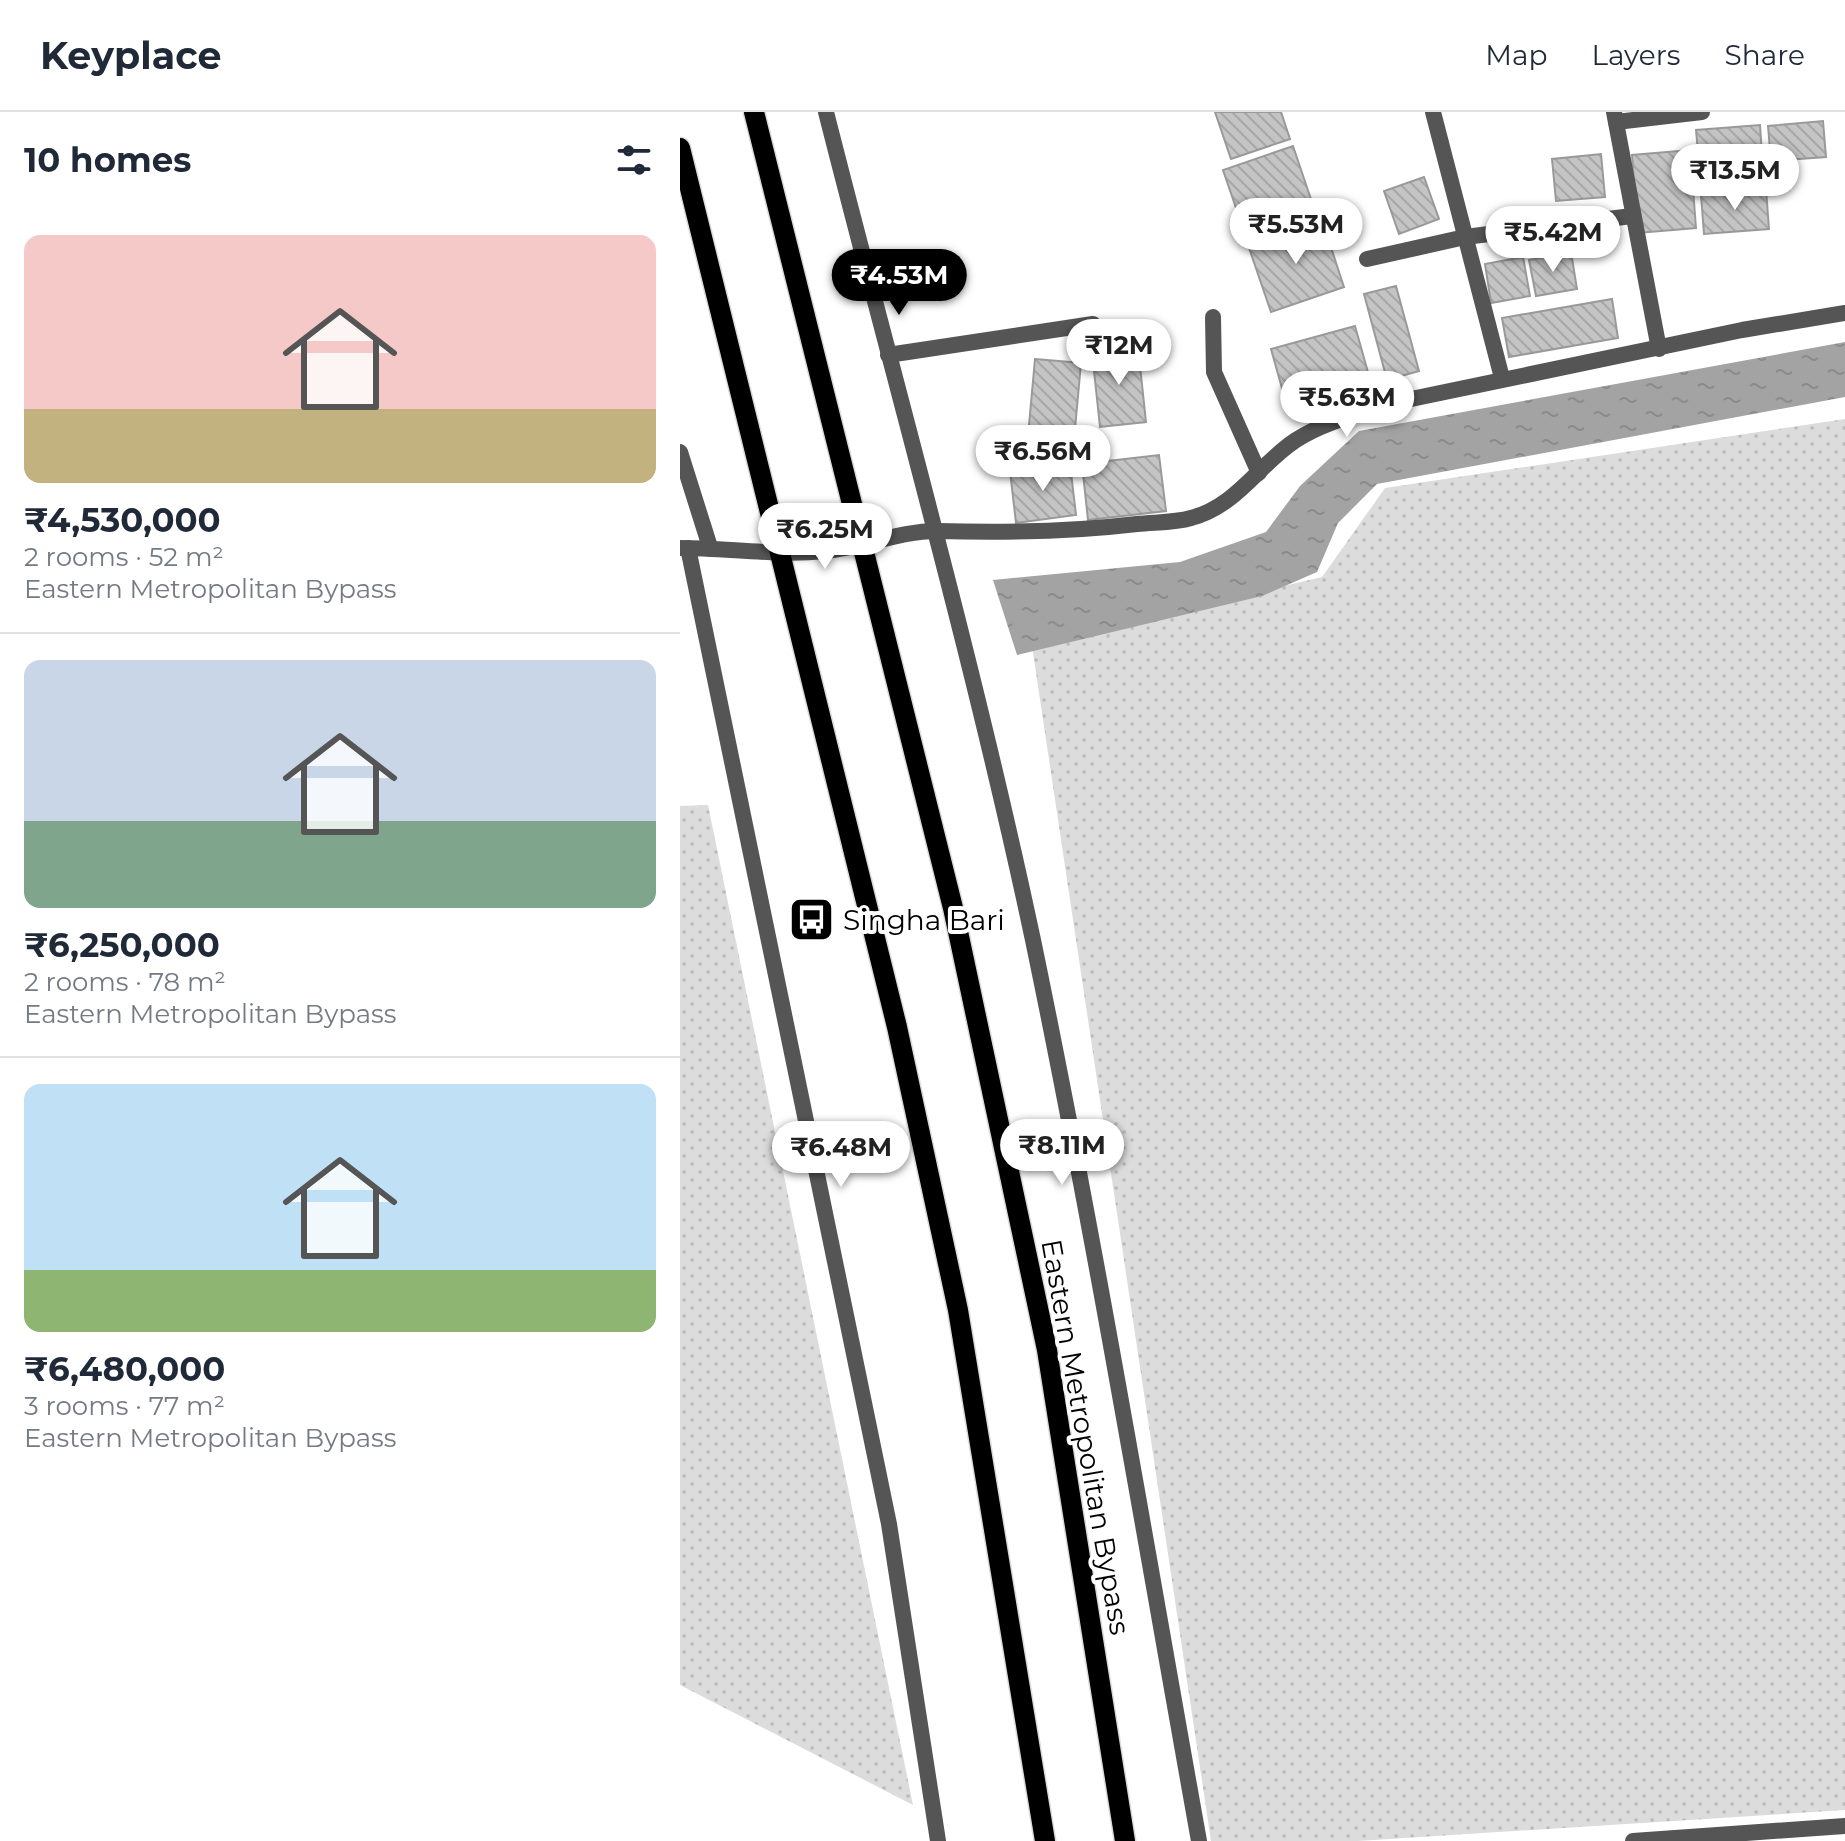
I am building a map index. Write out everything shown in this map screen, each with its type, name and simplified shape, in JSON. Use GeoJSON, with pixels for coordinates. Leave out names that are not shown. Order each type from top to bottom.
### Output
{"type":"FeatureCollection","features":[{"type":"Feature","properties":{"kind":"main road","name":"Eastern Metropolitan Bypass"},"geometry":{"type":"LineString","coordinates":[[754,112],[953,908],[1047,1350],[1125,1841]]}},
{"type":"Feature","properties":{"kind":"main road"},"geometry":{"type":"LineString","coordinates":[[680,148],[897,1027],[958,1310],[1045,1841]]}},
{"type":"Feature","properties":{"kind":"street"},"geometry":{"type":"LineString","coordinates":[[826,112],[934,531],[1031,935],[1099,1266],[1199,1841]]}},
{"type":"Feature","properties":{"kind":"street"},"geometry":{"type":"LineString","coordinates":[[1433,112],[1502,378]]}},
{"type":"Feature","properties":{"kind":"street"},"geometry":{"type":"LineString","coordinates":[[1659,349],[1615,117],[1702,112]]}},
{"type":"Feature","properties":{"kind":"street"},"geometry":{"type":"LineString","coordinates":[[1367,259],[1465,237],[1632,216]]}},
{"type":"Feature","properties":{"kind":"street"},"geometry":{"type":"LineString","coordinates":[[938,1841],[889,1524],[684,548],[710,547],[782,554],[828,551],[934,531],[977,534],[1075,531],[1189,519],[1240,492],[1296,440],[1348,416],[1502,378],[1845,313]]}},
{"type":"Feature","properties":{"kind":"street"},"geometry":{"type":"LineString","coordinates":[[1213,317],[1214,372],[1259,473]]}},
{"type":"Feature","properties":{"kind":"street"},"geometry":{"type":"LineString","coordinates":[[888,355],[1093,324]]}},
{"type":"Feature","properties":{"kind":"street"},"geometry":{"type":"LineString","coordinates":[[680,452],[710,547]]}},
{"type":"Feature","properties":{"kind":"street"},"geometry":{"type":"LineString","coordinates":[[1633,1841],[1845,1826]]}},
{"type":"Feature","properties":{"kind":"shaded area"},"geometry":{"type":"Polygon","coordinates":[[[1845,419],[1845,1810],[1358,1841],[1211,1841],[1032,646],[1322,577],[1385,488],[1845,419]]]}},
{"type":"Feature","properties":{"kind":"shaded area"},"geometry":{"type":"Polygon","coordinates":[[[708,805],[913,1805],[680,1685],[680,806],[708,805]]]}},
{"type":"Feature","properties":{"kind":"water"},"geometry":{"type":"Polygon","coordinates":[[[1845,342],[1845,397],[1377,484],[1338,523],[1317,572],[1262,596],[1017,655],[993,580],[1180,562],[1266,532],[1300,486],[1359,431],[1845,342]]]}},
{"type":"Feature","properties":{"kind":"building"},"geometry":{"type":"Polygon","coordinates":[[[1215,112],[1281,112],[1290,139],[1231,159],[1215,112]]]}},
{"type":"Feature","properties":{"kind":"building"},"geometry":{"type":"Polygon","coordinates":[[[1823,121],[1826,157],[1771,161],[1768,126],[1823,121]]]}},
{"type":"Feature","properties":{"kind":"building"},"geometry":{"type":"Polygon","coordinates":[[[1760,125],[1763,169],[1700,174],[1696,130],[1760,125]]]}},
{"type":"Feature","properties":{"kind":"building"},"geometry":{"type":"Polygon","coordinates":[[[1293,146],[1316,214],[1246,237],[1223,170],[1293,146]]]}},
{"type":"Feature","properties":{"kind":"building"},"geometry":{"type":"Polygon","coordinates":[[[1690,150],[1696,228],[1638,233],[1632,155],[1690,150]]]}},
{"type":"Feature","properties":{"kind":"building"},"geometry":{"type":"Polygon","coordinates":[[[1601,154],[1605,197],[1556,201],[1552,159],[1601,154]]]}},
{"type":"Feature","properties":{"kind":"building"},"geometry":{"type":"Polygon","coordinates":[[[1424,177],[1439,219],[1399,234],[1384,191],[1424,177]]]}},
{"type":"Feature","properties":{"kind":"building"},"geometry":{"type":"Polygon","coordinates":[[[1766,189],[1769,229],[1704,234],[1701,195],[1766,189]]]}},
{"type":"Feature","properties":{"kind":"building"},"geometry":{"type":"Polygon","coordinates":[[[1322,220],[1344,287],[1271,312],[1248,245],[1322,220]]]}},
{"type":"Feature","properties":{"kind":"building"},"geometry":{"type":"Polygon","coordinates":[[[1571,252],[1577,289],[1536,296],[1529,260],[1571,252]]]}},
{"type":"Feature","properties":{"kind":"building"},"geometry":{"type":"Polygon","coordinates":[[[1523,257],[1530,296],[1491,303],[1485,264],[1523,257]]]}},
{"type":"Feature","properties":{"kind":"building"},"geometry":{"type":"Polygon","coordinates":[[[1396,286],[1419,371],[1387,380],[1364,294],[1396,286]]]}},
{"type":"Feature","properties":{"kind":"building"},"geometry":{"type":"Polygon","coordinates":[[[1612,299],[1618,338],[1509,357],[1502,318],[1612,299]]]}},
{"type":"Feature","properties":{"kind":"building"},"geometry":{"type":"Polygon","coordinates":[[[1355,326],[1371,383],[1287,406],[1271,349],[1355,326]]]}},
{"type":"Feature","properties":{"kind":"building"},"geometry":{"type":"Polygon","coordinates":[[[1138,347],[1146,422],[1100,427],[1092,352],[1138,347]]]}},
{"type":"Feature","properties":{"kind":"building"},"geometry":{"type":"Polygon","coordinates":[[[1035,359],[1081,363],[1074,440],[1028,436],[1035,359]]]}},
{"type":"Feature","properties":{"kind":"building"},"geometry":{"type":"Polygon","coordinates":[[[1159,455],[1166,511],[1088,520],[1082,464],[1159,455]]]}},
{"type":"Feature","properties":{"kind":"building"},"geometry":{"type":"Polygon","coordinates":[[[1070,464],[1076,515],[1016,523],[1010,471],[1070,464]]]}},
{"type":"Feature","properties":{"kind":"place","name":"Singha Bari"},"geometry":{"type":"Point","coordinates":[812,920]}}]}
